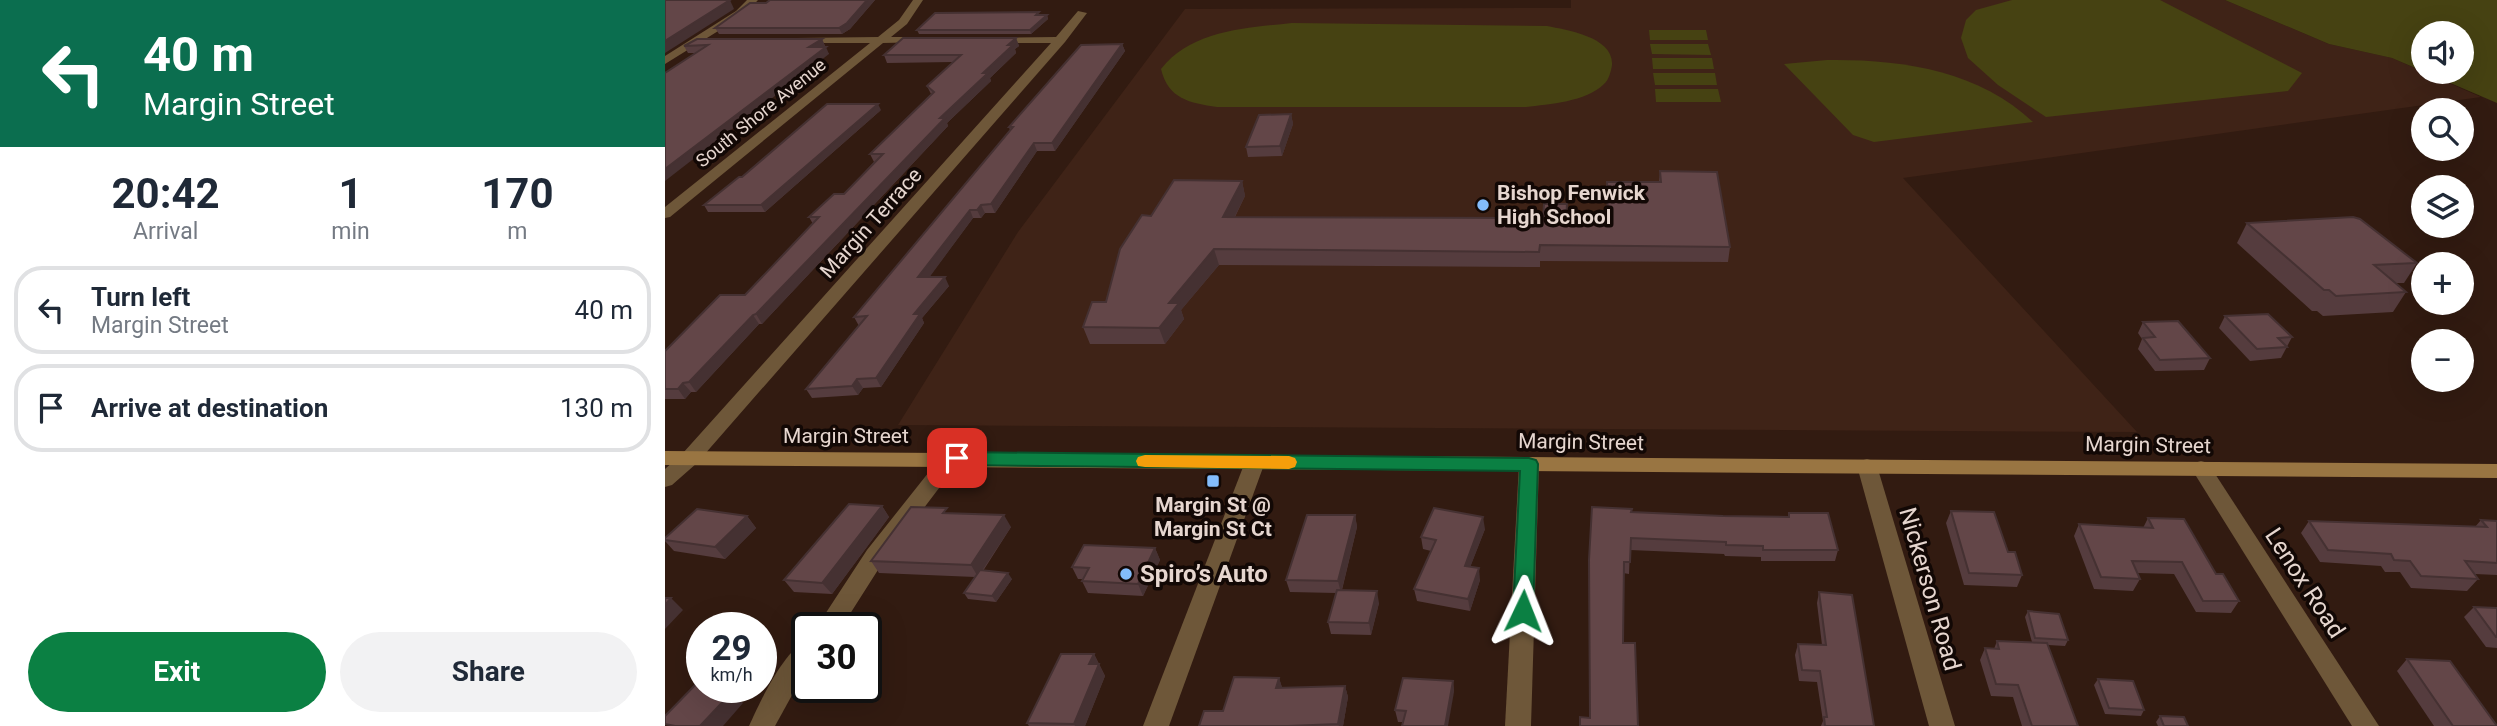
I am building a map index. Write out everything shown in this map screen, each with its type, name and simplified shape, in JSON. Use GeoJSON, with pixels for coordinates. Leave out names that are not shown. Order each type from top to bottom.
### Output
{"type":"FeatureCollection","features":[{"type":"Feature","properties":{"kind":"main road","name":"Margin Street"},"geometry":{"type":"LineString","coordinates":[[665,458],[2497,471]]}},
{"type":"Feature","properties":{"kind":"street"},"geometry":{"type":"LineString","coordinates":[[665,61],[740,13],[753,0]]}},
{"type":"Feature","properties":{"kind":"street","name":"South Shore Avenue"},"geometry":{"type":"LineString","coordinates":[[665,214],[903,22],[918,0]]}},
{"type":"Feature","properties":{"kind":"street","name":"Margin Terrace"},"geometry":{"type":"LineString","coordinates":[[665,480],[690,458],[1082,13]]}},
{"type":"Feature","properties":{"kind":"street"},"geometry":{"type":"LineString","coordinates":[[698,40],[720,40]]}},
{"type":"Feature","properties":{"kind":"street"},"geometry":{"type":"LineString","coordinates":[[787,40],[939,40]]}},
{"type":"Feature","properties":{"kind":"street"},"geometry":{"type":"LineString","coordinates":[[977,40],[1061,40]]}},
{"type":"Feature","properties":{"kind":"street"},"geometry":{"type":"LineString","coordinates":[[840,612],[874,556],[951,458]]}},
{"type":"Feature","properties":{"kind":"street"},"geometry":{"type":"LineString","coordinates":[[1156,726],[1255,462]]}},
{"type":"Feature","properties":{"kind":"street"},"geometry":{"type":"LineString","coordinates":[[1518,726],[1529,464]]}},
{"type":"Feature","properties":{"kind":"street","name":"Nickerson Road"},"geometry":{"type":"LineString","coordinates":[[1867,467],[1942,726]]}},
{"type":"Feature","properties":{"kind":"street","name":"Lenox Road"},"geometry":{"type":"LineString","coordinates":[[2201,468],[2366,726]]}},
{"type":"Feature","properties":{"kind":"street"},"geometry":{"type":"LineString","coordinates":[[761,726],[791,672]]}},
{"type":"Feature","properties":{"kind":"shaded area","name":"Bishop Fenwick High School"},"geometry":{"type":"Polygon","coordinates":[[[1571,0],[2225,0],[2329,44],[2392,58],[2411,66],[2411,84],[2451,84],[2481,97],[2411,98],[2411,107],[1903,178],[2137,432],[898,425],[1018,232],[1185,9],[1571,8],[1571,0]]]}},
{"type":"Feature","properties":{"kind":"shaded area"},"geometry":{"type":"Polygon","coordinates":[[[2012,0],[2160,0],[2302,73],[2288,91],[2046,117],[1998,85],[1968,58],[1961,38],[1966,20],[1976,10],[2012,0]]]}},
{"type":"Feature","properties":{"kind":"shaded area"},"geometry":{"type":"Polygon","coordinates":[[[2225,0],[2497,0],[2497,103],[2453,84],[2474,84],[2474,21],[2411,21],[2411,66],[2392,58],[2329,44],[2225,0]]]}},
{"type":"Feature","properties":{"kind":"shaded area"},"geometry":{"type":"Polygon","coordinates":[[[1292,23],[1547,26],[1598,41],[1611,55],[1612,65],[1606,82],[1587,95],[1526,107],[1217,107],[1181,98],[1164,79],[1161,69],[1174,56],[1204,39],[1239,29],[1292,23]]]}},
{"type":"Feature","properties":{"kind":"shaded area"},"geometry":{"type":"Polygon","coordinates":[[[1649,30],[1706,30],[1708,40],[1650,40],[1649,30]]]}},
{"type":"Feature","properties":{"kind":"shaded area"},"geometry":{"type":"Polygon","coordinates":[[[1650,44],[1708,44],[1711,55],[1652,54],[1650,44]]]}},
{"type":"Feature","properties":{"kind":"shaded area"},"geometry":{"type":"Polygon","coordinates":[[[1652,58],[1712,58],[1714,69],[1653,69],[1652,58]]]}},
{"type":"Feature","properties":{"kind":"shaded area"},"geometry":{"type":"Polygon","coordinates":[[[1827,60],[1882,62],[1937,71],[1988,90],[2033,122],[1874,142],[1853,135],[1784,64],[1827,60]]]}},
{"type":"Feature","properties":{"kind":"shaded area"},"geometry":{"type":"Polygon","coordinates":[[[1653,73],[1715,73],[1717,85],[1655,85],[1653,73]]]}},
{"type":"Feature","properties":{"kind":"shaded area"},"geometry":{"type":"Polygon","coordinates":[[[1655,89],[1718,89],[1721,102],[1656,102],[1655,89]]]}},
{"type":"Feature","properties":{"kind":"building"},"geometry":{"type":"Polygon","coordinates":[[[665,0],[730,0],[665,41],[665,0]]]}},
{"type":"Feature","properties":{"kind":"building"},"geometry":{"type":"Polygon","coordinates":[[[770,0],[867,0],[847,23],[839,28],[715,28],[750,3],[766,3],[770,0]]]}},
{"type":"Feature","properties":{"kind":"building"},"geometry":{"type":"Polygon","coordinates":[[[1039,12],[1036,15],[1047,15],[1030,30],[917,30],[935,13],[1039,12]]]}},
{"type":"Feature","properties":{"kind":"building"},"geometry":{"type":"Polygon","coordinates":[[[903,38],[1016,38],[1008,45],[1013,45],[983,73],[988,73],[940,118],[945,118],[689,382],[683,383],[678,389],[665,389],[665,351],[720,295],[745,295],[819,217],[809,217],[834,194],[844,194],[883,154],[870,154],[934,92],[927,86],[961,55],[884,55],[903,38]]]}},
{"type":"Feature","properties":{"kind":"building"},"geometry":{"type":"Polygon","coordinates":[[[697,39],[822,39],[809,47],[826,47],[665,169],[665,73],[708,45],[684,46],[697,39]]]}},
{"type":"Feature","properties":{"kind":"building"},"geometry":{"type":"Polygon","coordinates":[[[1122,44],[1052,143],[1034,143],[991,204],[970,210],[918,277],[945,277],[914,314],[920,314],[876,378],[857,379],[852,386],[806,389],[867,316],[854,317],[1013,127],[1009,127],[1081,45],[1122,44]]]}},
{"type":"Feature","properties":{"kind":"building"},"geometry":{"type":"Polygon","coordinates":[[[827,104],[878,104],[761,205],[704,205],[742,177],[827,104]]]}},
{"type":"Feature","properties":{"kind":"building"},"geometry":{"type":"Polygon","coordinates":[[[1291,114],[1280,146],[1246,147],[1259,115],[1291,114]]]}},
{"type":"Feature","properties":{"kind":"building"},"geometry":{"type":"Polygon","coordinates":[[[1660,171],[1717,172],[1730,247],[1540,245],[1539,252],[1214,249],[1169,303],[1179,303],[1159,328],[1083,327],[1092,302],[1106,302],[1120,249],[1142,215],[1151,216],[1174,180],[1242,181],[1223,217],[1543,218],[1544,204],[1567,204],[1566,221],[1608,221],[1607,182],[1661,182],[1660,171]]]}},
{"type":"Feature","properties":{"kind":"building"},"geometry":{"type":"Polygon","coordinates":[[[2353,217],[2360,219],[2411,258],[2411,263],[2374,265],[2406,292],[2336,296],[2329,290],[2324,290],[2247,223],[2353,217]]]}},
{"type":"Feature","properties":{"kind":"building"},"geometry":{"type":"Polygon","coordinates":[[[2268,314],[2292,337],[2278,338],[2287,347],[2257,349],[2225,316],[2268,314]]]}},
{"type":"Feature","properties":{"kind":"building"},"geometry":{"type":"Polygon","coordinates":[[[2178,321],[2210,358],[2160,360],[2143,338],[2155,337],[2143,322],[2178,321]]]}},
{"type":"Feature","properties":{"kind":"building"},"geometry":{"type":"Polygon","coordinates":[[[849,504],[882,506],[822,583],[784,580],[849,504]]]}},
{"type":"Feature","properties":{"kind":"building"},"geometry":{"type":"Polygon","coordinates":[[[911,507],[947,508],[943,513],[1004,515],[971,565],[871,561],[911,507]]]}},
{"type":"Feature","properties":{"kind":"building"},"geometry":{"type":"Polygon","coordinates":[[[1592,507],[1632,509],[1631,512],[1723,516],[1789,517],[1789,513],[1828,513],[1838,550],[1763,550],[1763,546],[1726,545],[1726,542],[1631,538],[1630,562],[1624,562],[1623,643],[1635,643],[1638,726],[1580,726],[1580,717],[1590,718],[1589,560],[1592,507]]]}},
{"type":"Feature","properties":{"kind":"building"},"geometry":{"type":"Polygon","coordinates":[[[1434,508],[1483,517],[1465,566],[1479,568],[1468,599],[1414,589],[1436,540],[1421,537],[1434,508]]]}},
{"type":"Feature","properties":{"kind":"building"},"geometry":{"type":"Polygon","coordinates":[[[697,509],[747,516],[715,547],[665,540],[697,509]]]}},
{"type":"Feature","properties":{"kind":"building"},"geometry":{"type":"Polygon","coordinates":[[[1951,511],[1994,512],[2008,552],[2015,552],[2022,575],[1969,573],[1951,511]]]}},
{"type":"Feature","properties":{"kind":"building"},"geometry":{"type":"Polygon","coordinates":[[[1307,515],[1355,515],[1338,581],[1286,580],[1307,515]]]}},
{"type":"Feature","properties":{"kind":"building"},"geometry":{"type":"Polygon","coordinates":[[[2148,518],[2184,519],[2216,574],[2223,574],[2239,601],[2203,601],[2182,562],[2132,561],[2140,579],[2101,577],[2079,524],[2153,528],[2148,518]]]}},
{"type":"Feature","properties":{"kind":"building"},"geometry":{"type":"Polygon","coordinates":[[[2481,520],[2497,521],[2497,563],[2465,561],[2478,579],[2421,576],[2410,561],[2394,560],[2391,554],[2328,550],[2309,521],[2487,527],[2481,520]]]}},
{"type":"Feature","properties":{"kind":"building"},"geometry":{"type":"Polygon","coordinates":[[[1084,545],[1155,548],[1138,584],[1082,581],[1089,568],[1072,567],[1084,545]]]}},
{"type":"Feature","properties":{"kind":"building"},"geometry":{"type":"Polygon","coordinates":[[[980,570],[1008,573],[992,596],[964,593],[980,570]]]}},
{"type":"Feature","properties":{"kind":"building"},"geometry":{"type":"Polygon","coordinates":[[[1337,590],[1377,591],[1369,623],[1328,622],[1337,590]]]}},
{"type":"Feature","properties":{"kind":"building"},"geometry":{"type":"Polygon","coordinates":[[[1819,592],[1852,595],[1874,726],[1825,726],[1824,717],[1827,717],[1820,671],[1802,670],[1798,644],[1826,645],[1819,592]]]}},
{"type":"Feature","properties":{"kind":"building"},"geometry":{"type":"Polygon","coordinates":[[[2474,607],[2497,608],[2497,637],[2496,637],[2474,607]]]}},
{"type":"Feature","properties":{"kind":"building"},"geometry":{"type":"Polygon","coordinates":[[[2028,611],[2059,614],[2068,640],[2035,638],[2028,611]]]}},
{"type":"Feature","properties":{"kind":"building"},"geometry":{"type":"Polygon","coordinates":[[[1997,641],[2047,643],[2078,726],[2032,726],[2018,685],[1996,684],[1985,648],[1999,649],[1997,641]]]}},
{"type":"Feature","properties":{"kind":"building"},"geometry":{"type":"Polygon","coordinates":[[[1061,654],[1094,654],[1089,664],[1099,664],[1074,724],[1027,723],[1061,654]]]}},
{"type":"Feature","properties":{"kind":"building"},"geometry":{"type":"Polygon","coordinates":[[[2407,659],[2450,661],[2497,726],[2453,726],[2407,659]]]}},
{"type":"Feature","properties":{"kind":"building"},"geometry":{"type":"Polygon","coordinates":[[[1234,677],[1279,678],[1276,688],[1345,686],[1338,724],[1199,726],[1204,711],[1223,711],[1234,677]]]}},
{"type":"Feature","properties":{"kind":"building"},"geometry":{"type":"Polygon","coordinates":[[[1403,678],[1453,681],[1445,726],[1402,726],[1406,711],[1395,710],[1403,678]]]}},
{"type":"Feature","properties":{"kind":"building"},"geometry":{"type":"Polygon","coordinates":[[[2098,679],[2133,681],[2144,710],[2109,708],[2098,679]]]}},
{"type":"Feature","properties":{"kind":"building"},"geometry":{"type":"Polygon","coordinates":[[[686,694],[686,703],[722,703],[700,726],[665,724],[665,716],[686,694]]]}},
{"type":"Feature","properties":{"kind":"building"},"geometry":{"type":"Polygon","coordinates":[[[2160,716],[2184,717],[2188,726],[2164,726],[2160,716]]]}},
{"type":"Feature","properties":{"kind":"slow traffic"},"geometry":{"type":"LineString","coordinates":[[1145,461],[1289,462]]}},
{"type":"Feature","properties":{"kind":"place","name":"Bishop Fenwick High School"},"geometry":{"type":"Point","coordinates":[1483,205]}},
{"type":"Feature","properties":{"kind":"place","name":"Margin St @ Margin St Ct"},"geometry":{"type":"Point","coordinates":[1213,481]}},
{"type":"Feature","properties":{"kind":"place","name":"Spiro’s Auto"},"geometry":{"type":"Point","coordinates":[1126,574]}},
{"type":"Feature","properties":{"kind":"route"},"geometry":{"type":"LineString","coordinates":[[957,458],[1529,464],[1523,611]]}}]}
